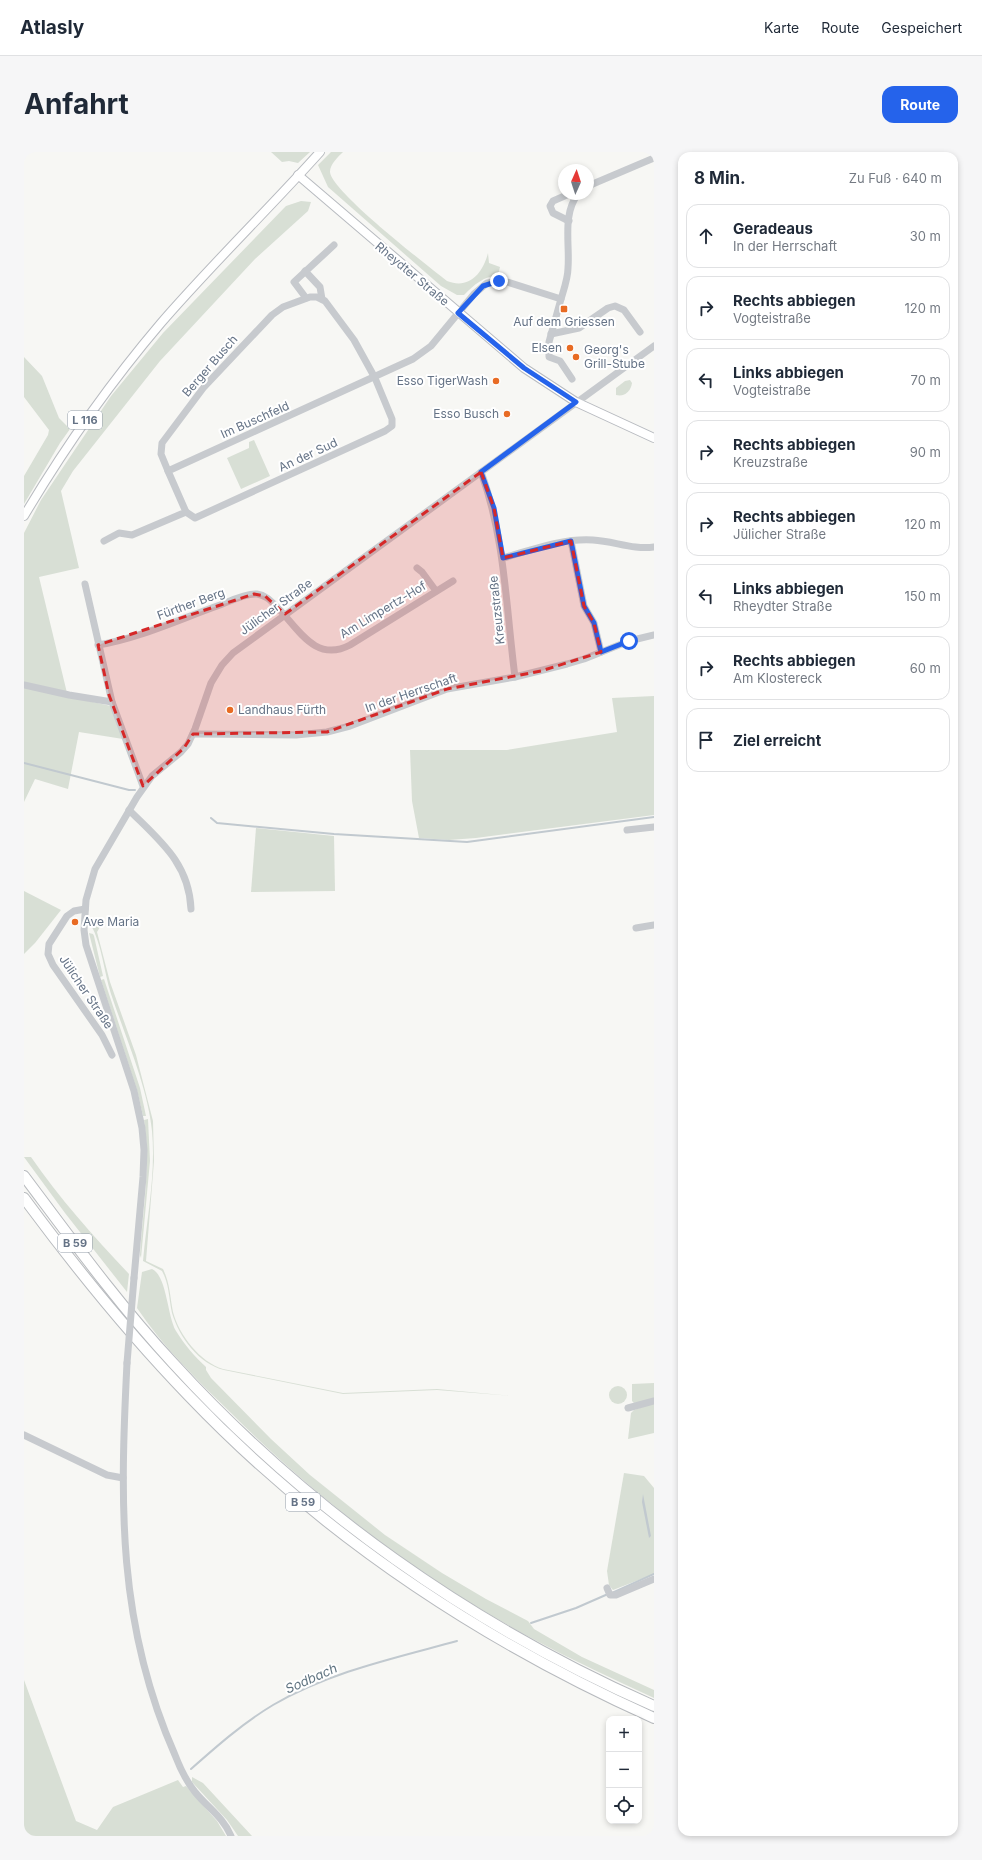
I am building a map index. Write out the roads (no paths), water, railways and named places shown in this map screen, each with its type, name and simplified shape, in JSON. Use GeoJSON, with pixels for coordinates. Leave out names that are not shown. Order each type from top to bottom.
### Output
{"type":"FeatureCollection","features":[{"type":"Feature","properties":{"kind":"highway","name":"B 59"},"geometry":{"type":"LineString","coordinates":[[24,1176],[98,1274],[171,1362],[244,1435],[306,1491],[383,1551],[473,1611],[557,1660],[654,1706]]}},
{"type":"Feature","properties":{"kind":"highway","name":"B 59"},"geometry":{"type":"LineString","coordinates":[[24,1198],[110,1308],[163,1369],[232,1439],[296,1497],[382,1564],[467,1621],[553,1670],[654,1718]]}},
{"type":"Feature","properties":{"kind":"main road","name":"L 116"},"geometry":{"type":"LineString","coordinates":[[24,516],[52,469],[81,425],[134,355],[177,306],[320,152]]}},
{"type":"Feature","properties":{"kind":"main road","name":"Rheydter Straße"},"geometry":{"type":"LineString","coordinates":[[298,175],[524,368],[576,402],[654,438]]}},
{"type":"Feature","properties":{"kind":"street"},"geometry":{"type":"LineString","coordinates":[[594,183],[654,158]]}},
{"type":"Feature","properties":{"kind":"street"},"geometry":{"type":"LineString","coordinates":[[558,199],[550,206],[553,213],[569,221]]}},
{"type":"Feature","properties":{"kind":"street"},"geometry":{"type":"LineString","coordinates":[[572,379],[560,361],[548,357],[551,334],[568,268],[569,221],[571,206],[574,200]]}},
{"type":"Feature","properties":{"kind":"street"},"geometry":{"type":"LineString","coordinates":[[306,298],[294,282],[334,245]]}},
{"type":"Feature","properties":{"kind":"street"},"geometry":{"type":"LineString","coordinates":[[306,271],[320,287],[322,299],[336,314],[354,340],[375,378]]}},
{"type":"Feature","properties":{"kind":"street","name":"Im Buschfeld"},"geometry":{"type":"LineString","coordinates":[[168,471],[404,364],[422,353],[443,332],[478,289],[487,283],[495,281],[506,282],[561,299]]}},
{"type":"Feature","properties":{"kind":"street","name":"Berger Busch"},"geometry":{"type":"LineString","coordinates":[[168,471],[161,454],[162,443],[204,386],[272,315],[281,308],[306,298],[314,297],[322,299]]}},
{"type":"Feature","properties":{"kind":"street"},"geometry":{"type":"LineString","coordinates":[[551,334],[579,328],[608,308],[615,306],[624,310],[640,332]]}},
{"type":"Feature","properties":{"kind":"street","name":"Jülicher Straße"},"geometry":{"type":"LineString","coordinates":[[112,1055],[102,1035],[53,965],[48,954],[49,944],[67,916],[74,911],[85,911],[88,890],[95,870],[143,786],[152,776],[184,748],[193,734],[208,690],[222,665],[239,648],[285,614],[654,346]]}},
{"type":"Feature","properties":{"kind":"street","name":"An der Sud"},"geometry":{"type":"LineString","coordinates":[[186,512],[195,518],[388,429],[392,424],[392,419],[375,378]]}},
{"type":"Feature","properties":{"kind":"street"},"geometry":{"type":"LineString","coordinates":[[104,541],[119,532],[132,534],[186,512],[168,471]]}},
{"type":"Feature","properties":{"kind":"street","name":"Kreuzstraße"},"geometry":{"type":"LineString","coordinates":[[481,472],[494,508],[503,558],[507,614],[515,677]]}},
{"type":"Feature","properties":{"kind":"street"},"geometry":{"type":"LineString","coordinates":[[503,558],[571,541],[599,540],[637,548],[654,547]]}},
{"type":"Feature","properties":{"kind":"street"},"geometry":{"type":"LineString","coordinates":[[571,541],[584,606],[594,623],[601,652]]}},
{"type":"Feature","properties":{"kind":"street","name":"Am Limpertz-Hof"},"geometry":{"type":"LineString","coordinates":[[417,568],[422,572],[436,591]]}},
{"type":"Feature","properties":{"kind":"street","name":"Am Limpertz-Hof"},"geometry":{"type":"LineString","coordinates":[[285,614],[309,642],[323,649],[336,650],[356,642],[452,581]]}},
{"type":"Feature","properties":{"kind":"street"},"geometry":{"type":"LineString","coordinates":[[85,584],[112,702],[143,786]]}},
{"type":"Feature","properties":{"kind":"street","name":"Fürther Berg"},"geometry":{"type":"LineString","coordinates":[[98,645],[125,639],[254,594],[266,596],[285,614]]}},
{"type":"Feature","properties":{"kind":"street","name":"In der Herrschaft"},"geometry":{"type":"LineString","coordinates":[[193,734],[296,735],[327,732],[367,719],[447,689],[515,677],[576,662],[635,639],[654,635]]}},
{"type":"Feature","properties":{"kind":"street"},"geometry":{"type":"LineString","coordinates":[[24,685],[69,695],[112,702]]}},
{"type":"Feature","properties":{"kind":"street"},"geometry":{"type":"LineString","coordinates":[[129,810],[153,834],[180,866],[189,887],[191,909]]}},
{"type":"Feature","properties":{"kind":"street"},"geometry":{"type":"LineString","coordinates":[[627,830],[654,827]]}},
{"type":"Feature","properties":{"kind":"street"},"geometry":{"type":"LineString","coordinates":[[85,911],[84,930],[86,945],[134,1091],[142,1128],[143,1177],[127,1363],[123,1478],[124,1541],[135,1627],[144,1672],[161,1722],[184,1777],[197,1794],[220,1818],[231,1836]]}},
{"type":"Feature","properties":{"kind":"street"},"geometry":{"type":"LineString","coordinates":[[636,928],[654,925]]}},
{"type":"Feature","properties":{"kind":"street"},"geometry":{"type":"LineString","coordinates":[[628,1408],[654,1401]]}},
{"type":"Feature","properties":{"kind":"street"},"geometry":{"type":"LineString","coordinates":[[24,1435],[107,1475],[123,1478]]}},
{"type":"Feature","properties":{"kind":"street"},"geometry":{"type":"LineString","coordinates":[[609,1592],[613,1596],[618,1595],[654,1579]]}},
{"type":"Feature","properties":{"kind":"waterway"},"geometry":{"type":"LineString","coordinates":[[24,763],[129,790],[135,790]]}},
{"type":"Feature","properties":{"kind":"waterway"},"geometry":{"type":"LineString","coordinates":[[211,818],[217,823],[334,834],[467,842],[654,817]]}},
{"type":"Feature","properties":{"kind":"waterway","name":"Sodbach"},"geometry":{"type":"LineString","coordinates":[[612,1593],[654,1574]]}},
{"type":"Feature","properties":{"kind":"waterway","name":"Sodbach"},"geometry":{"type":"LineString","coordinates":[[531,1623],[576,1608],[608,1594]]}},
{"type":"Feature","properties":{"kind":"waterway","name":"Sodbach"},"geometry":{"type":"LineString","coordinates":[[191,1769],[220,1743],[251,1719],[294,1693],[317,1683],[363,1667],[457,1641]]}},
{"type":"Feature","properties":{"kind":"place","name":"Auf dem Griessen"},"geometry":{"type":"Point","coordinates":[564,309]}},
{"type":"Feature","properties":{"kind":"place","name":"Elsen"},"geometry":{"type":"Point","coordinates":[570,348]}},
{"type":"Feature","properties":{"kind":"place","name":"Georg's Grill-Stube"},"geometry":{"type":"Point","coordinates":[576,357]}},
{"type":"Feature","properties":{"kind":"place","name":"Esso TigerWash"},"geometry":{"type":"Point","coordinates":[496,381]}},
{"type":"Feature","properties":{"kind":"place","name":"Esso Busch"},"geometry":{"type":"Point","coordinates":[507,414]}},
{"type":"Feature","properties":{"kind":"place","name":"Landhaus Fürth"},"geometry":{"type":"Point","coordinates":[230,710]}},
{"type":"Feature","properties":{"kind":"place","name":"Ave Maria"},"geometry":{"type":"Point","coordinates":[75,922]}}]}
